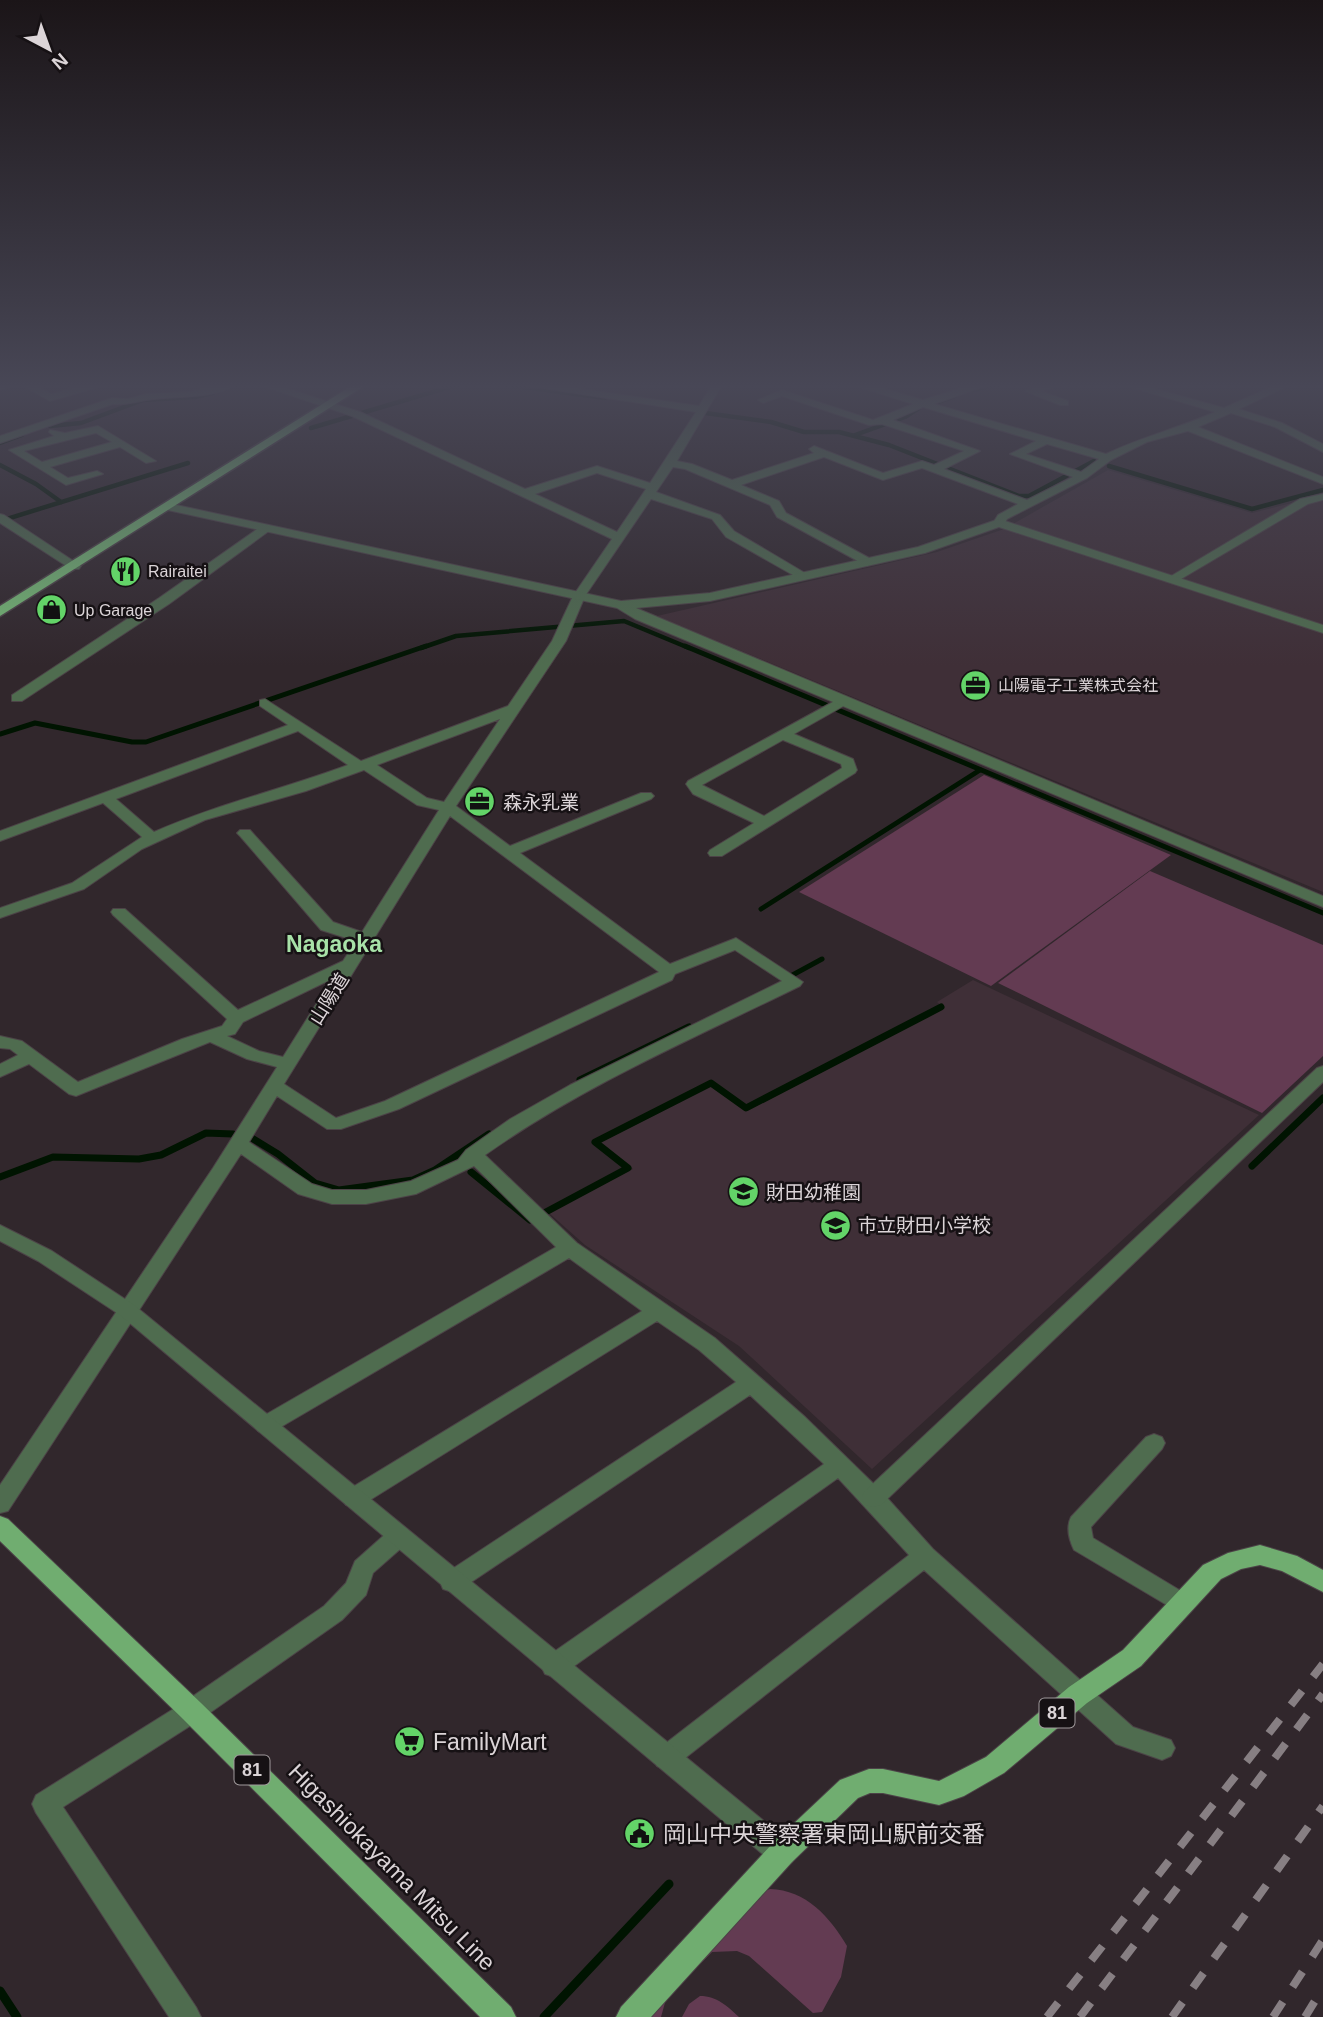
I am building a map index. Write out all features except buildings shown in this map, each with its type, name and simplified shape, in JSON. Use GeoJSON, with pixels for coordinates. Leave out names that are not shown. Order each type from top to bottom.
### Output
{"type":"FeatureCollection","features":[{"type":"Feature","properties":{"kind":"highway"},"geometry":{"type":"LineString","coordinates":[[0,612],[215,477]]}},
{"type":"Feature","properties":{"kind":"main road","name":"Higashiokayama Mitsu Line"},"geometry":{"type":"LineString","coordinates":[[0,1526],[192,1711],[501,2017]]}},
{"type":"Feature","properties":{"kind":"main road","name":"81"},"geometry":{"type":"LineString","coordinates":[[631,2017],[782,1853],[849,1789],[869,1781],[890,1782],[939,1793],[956,1787],[995,1765],[1078,1695],[1132,1658],[1212,1572],[1236,1560],[1260,1555],[1289,1563],[1323,1582]]}},
{"type":"Feature","properties":{"kind":"street"},"geometry":{"type":"LineString","coordinates":[[58,477],[66,482],[85,477]]}},
{"type":"Feature","properties":{"kind":"street"},"geometry":{"type":"LineString","coordinates":[[491,477],[618,537]]}},
{"type":"Feature","properties":{"kind":"street"},"geometry":{"type":"LineString","coordinates":[[525,493],[573,477]]}},
{"type":"Feature","properties":{"kind":"street"},"geometry":{"type":"LineString","coordinates":[[617,477],[716,517],[730,534],[804,576]]}},
{"type":"Feature","properties":{"kind":"street","name":"山陽道"},"geometry":{"type":"LineString","coordinates":[[0,1504],[238,1143],[448,807],[514,709],[564,628],[579,596],[660,477]]}},
{"type":"Feature","properties":{"kind":"street"},"geometry":{"type":"LineString","coordinates":[[715,477],[775,503],[781,515],[867,562]]}},
{"type":"Feature","properties":{"kind":"street"},"geometry":{"type":"LineString","coordinates":[[732,484],[750,477]]}},
{"type":"Feature","properties":{"kind":"street"},"geometry":{"type":"LineString","coordinates":[[963,477],[1028,504]]}},
{"type":"Feature","properties":{"kind":"street"},"geometry":{"type":"LineString","coordinates":[[999,523],[1002,517],[1070,477]]}},
{"type":"Feature","properties":{"kind":"street"},"geometry":{"type":"LineString","coordinates":[[1172,579],[1304,501],[1323,497]]}},
{"type":"Feature","properties":{"kind":"street"},"geometry":{"type":"LineString","coordinates":[[167,507],[621,605],[710,597],[942,545],[999,523],[1323,629]]}},
{"type":"Feature","properties":{"kind":"street"},"geometry":{"type":"LineString","coordinates":[[1,519],[75,566]]}},
{"type":"Feature","properties":{"kind":"street"},"geometry":{"type":"LineString","coordinates":[[17,698],[164,601],[267,528]]}},
{"type":"Feature","properties":{"kind":"street"},"geometry":{"type":"LineString","coordinates":[[621,605],[834,705],[1323,902]]}},
{"type":"Feature","properties":{"kind":"street"},"geometry":{"type":"LineString","coordinates":[[265,704],[422,802],[448,807],[668,971]]}},
{"type":"Feature","properties":{"kind":"street"},"geometry":{"type":"LineString","coordinates":[[764,822],[698,791],[693,784],[834,705]]}},
{"type":"Feature","properties":{"kind":"street"},"geometry":{"type":"LineString","coordinates":[[0,913],[78,886],[136,846],[200,817],[301,788],[514,709]]}},
{"type":"Feature","properties":{"kind":"street"},"geometry":{"type":"LineString","coordinates":[[0,836],[299,726]]}},
{"type":"Feature","properties":{"kind":"street"},"geometry":{"type":"LineString","coordinates":[[716,853],[850,770],[848,762],[782,734]]}},
{"type":"Feature","properties":{"kind":"street"},"geometry":{"type":"LineString","coordinates":[[508,852],[646,796]]}},
{"type":"Feature","properties":{"kind":"street"},"geometry":{"type":"LineString","coordinates":[[105,797],[153,839]]}},
{"type":"Feature","properties":{"kind":"street"},"geometry":{"type":"LineString","coordinates":[[245,833],[327,926],[366,939]]}},
{"type":"Feature","properties":{"kind":"street"},"geometry":{"type":"LineString","coordinates":[[119,912],[236,1018]]}},
{"type":"Feature","properties":{"kind":"street"},"geometry":{"type":"LineString","coordinates":[[238,1143],[305,1189],[332,1197],[366,1197],[416,1188],[465,1165],[473,1154],[517,1123],[577,1089],[794,982],[736,943],[668,971],[666,976],[391,1105],[334,1125],[274,1086]]}},
{"type":"Feature","properties":{"kind":"street"},"geometry":{"type":"LineString","coordinates":[[0,1042],[16,1045],[76,1090],[188,1043],[229,1030],[236,1018],[349,965]]}},
{"type":"Feature","properties":{"kind":"street"},"geometry":{"type":"LineString","coordinates":[[211,1036],[253,1055],[287,1064]]}},
{"type":"Feature","properties":{"kind":"street"},"geometry":{"type":"LineString","coordinates":[[0,1071],[30,1056]]}},
{"type":"Feature","properties":{"kind":"street"},"geometry":{"type":"LineString","coordinates":[[873,1498],[1323,1072]]}},
{"type":"Feature","properties":{"kind":"street"},"geometry":{"type":"LineString","coordinates":[[473,1154],[570,1248],[657,1311],[707,1343],[750,1384],[796,1422],[873,1498],[925,1556],[1125,1736],[1162,1748]]}},
{"type":"Feature","properties":{"kind":"street"},"geometry":{"type":"LineString","coordinates":[[0,1232],[45,1256],[127,1310],[782,1853]]}},
{"type":"Feature","properties":{"kind":"street"},"geometry":{"type":"LineString","coordinates":[[267,1425],[570,1248]]}},
{"type":"Feature","properties":{"kind":"street"},"geometry":{"type":"LineString","coordinates":[[354,1498],[657,1311]]}},
{"type":"Feature","properties":{"kind":"street"},"geometry":{"type":"LineString","coordinates":[[452,1581],[750,1384]]}},
{"type":"Feature","properties":{"kind":"street"},"geometry":{"type":"LineString","coordinates":[[1154,1443],[1079,1524],[1082,1543],[1182,1604]]}},
{"type":"Feature","properties":{"kind":"street"},"geometry":{"type":"LineString","coordinates":[[554,1666],[838,1466]]}},
{"type":"Feature","properties":{"kind":"street"},"geometry":{"type":"LineString","coordinates":[[186,2017],[45,1804],[192,1711],[333,1613],[357,1588],[363,1568],[399,1536]]}},
{"type":"Feature","properties":{"kind":"street"},"geometry":{"type":"LineString","coordinates":[[666,1758],[925,1556]]}},
{"type":"Feature","properties":{"kind":"shaded area"},"geometry":{"type":"Polygon","coordinates":[[[1095,477],[1132,477],[1252,513],[1323,495],[1323,892],[657,616],[937,552],[1004,529],[1095,477]]]}},
{"type":"Feature","properties":{"kind":"shaded area"},"geometry":{"type":"Polygon","coordinates":[[[984,775],[1171,855],[991,986],[799,892],[984,775]]]}},
{"type":"Feature","properties":{"kind":"shaded area"},"geometry":{"type":"Polygon","coordinates":[[[1150,871],[1323,945],[1323,1056],[1262,1113],[998,983],[1150,871]]]}},
{"type":"Feature","properties":{"kind":"shaded area"},"geometry":{"type":"Polygon","coordinates":[[[973,980],[1259,1115],[872,1469],[739,1346],[585,1245],[549,1213],[633,1169],[601,1142],[711,1087],[747,1111],[944,1008],[937,1002],[973,980]]]}},
{"type":"Feature","properties":{"kind":"shaded area"},"geometry":{"type":"Polygon","coordinates":[[[770,1889],[795,1894],[816,1907],[833,1925],[847,1946],[841,1977],[822,2012],[813,2013],[749,1956],[737,1951],[712,1952],[666,1999],[661,2017],[652,2017],[651,2013],[759,1893],[770,1889]]]}},
{"type":"Feature","properties":{"kind":"shaded area"},"geometry":{"type":"Polygon","coordinates":[[[700,1996],[717,2000],[739,2017],[682,2017],[689,2004],[700,1996]]]}},
{"type":"Feature","properties":{"kind":"waterway"},"geometry":{"type":"LineString","coordinates":[[23,477],[61,502]]}},
{"type":"Feature","properties":{"kind":"waterway"},"geometry":{"type":"LineString","coordinates":[[0,521],[142,477]]}},
{"type":"Feature","properties":{"kind":"waterway"},"geometry":{"type":"LineString","coordinates":[[971,477],[1019,496],[1029,496],[1064,477]]}},
{"type":"Feature","properties":{"kind":"waterway"},"geometry":{"type":"LineString","coordinates":[[1146,477],[1252,509],[1323,490]]}},
{"type":"Feature","properties":{"kind":"waterway"},"geometry":{"type":"LineString","coordinates":[[421,648],[456,636],[624,621],[689,648]]}},
{"type":"Feature","properties":{"kind":"waterway"},"geometry":{"type":"LineString","coordinates":[[0,734],[35,723],[132,742],[146,742],[426,646]]}},
{"type":"Feature","properties":{"kind":"waterway"},"geometry":{"type":"LineString","coordinates":[[685,646],[1323,913]]}},
{"type":"Feature","properties":{"kind":"waterway"},"geometry":{"type":"LineString","coordinates":[[761,909],[980,770]]}},
{"type":"Feature","properties":{"kind":"waterway"},"geometry":{"type":"LineString","coordinates":[[787,978],[822,959]]}},
{"type":"Feature","properties":{"kind":"waterway"},"geometry":{"type":"LineString","coordinates":[[544,1213],[628,1168],[595,1142],[711,1083],[746,1108],[941,1007]]}},
{"type":"Feature","properties":{"kind":"waterway"},"geometry":{"type":"LineString","coordinates":[[580,1080],[689,1027]]}},
{"type":"Feature","properties":{"kind":"waterway"},"geometry":{"type":"LineString","coordinates":[[1252,1166],[1323,1098]]}},
{"type":"Feature","properties":{"kind":"waterway"},"geometry":{"type":"LineString","coordinates":[[0,1177],[53,1157],[139,1159],[161,1155],[206,1133],[233,1134]]}},
{"type":"Feature","properties":{"kind":"waterway"},"geometry":{"type":"LineString","coordinates":[[250,1137],[278,1154],[315,1183],[339,1190],[413,1180],[435,1170],[489,1134]]}},
{"type":"Feature","properties":{"kind":"waterway"},"geometry":{"type":"LineString","coordinates":[[471,1172],[530,1220]]}},
{"type":"Feature","properties":{"kind":"waterway"},"geometry":{"type":"LineString","coordinates":[[544,2017],[669,1884]]}},
{"type":"Feature","properties":{"kind":"waterway"},"geometry":{"type":"LineString","coordinates":[[0,1991],[17,2017]]}},
{"type":"Feature","properties":{"kind":"railway"},"geometry":{"type":"LineString","coordinates":[[1047,2017],[1323,1664]]}},
{"type":"Feature","properties":{"kind":"railway"},"geometry":{"type":"LineString","coordinates":[[1080,2017],[1323,1694]]}},
{"type":"Feature","properties":{"kind":"railway"},"geometry":{"type":"LineString","coordinates":[[1172,2017],[1323,1806]]}},
{"type":"Feature","properties":{"kind":"railway"},"geometry":{"type":"LineString","coordinates":[[1273,2017],[1323,1940]]}},
{"type":"Feature","properties":{"kind":"railway"},"geometry":{"type":"LineString","coordinates":[[1305,2017],[1323,1988]]}},
{"type":"Feature","properties":{"kind":"place","name":"Rairaitei"},"geometry":{"type":"Point","coordinates":[125,571]}},
{"type":"Feature","properties":{"kind":"place","name":"Up Garage"},"geometry":{"type":"Point","coordinates":[51,610]}},
{"type":"Feature","properties":{"kind":"place","name":"山陽電子工業株式会社"},"geometry":{"type":"Point","coordinates":[975,685]}},
{"type":"Feature","properties":{"kind":"place","name":"森永乳業"},"geometry":{"type":"Point","coordinates":[480,802]}},
{"type":"Feature","properties":{"kind":"place","name":"財田幼稚園"},"geometry":{"type":"Point","coordinates":[743,1192]}},
{"type":"Feature","properties":{"kind":"place","name":"市立財田小学校"},"geometry":{"type":"Point","coordinates":[835,1225]}},
{"type":"Feature","properties":{"kind":"place","name":"FamilyMart"},"geometry":{"type":"Point","coordinates":[410,1742]}},
{"type":"Feature","properties":{"kind":"place","name":"岡山中央警察署東岡山駅前交番"},"geometry":{"type":"Point","coordinates":[640,1834]}},
{"type":"Feature","properties":{"kind":"district","name":"Nagaoka"},"geometry":{"type":"Point","coordinates":[334,944]}}]}
